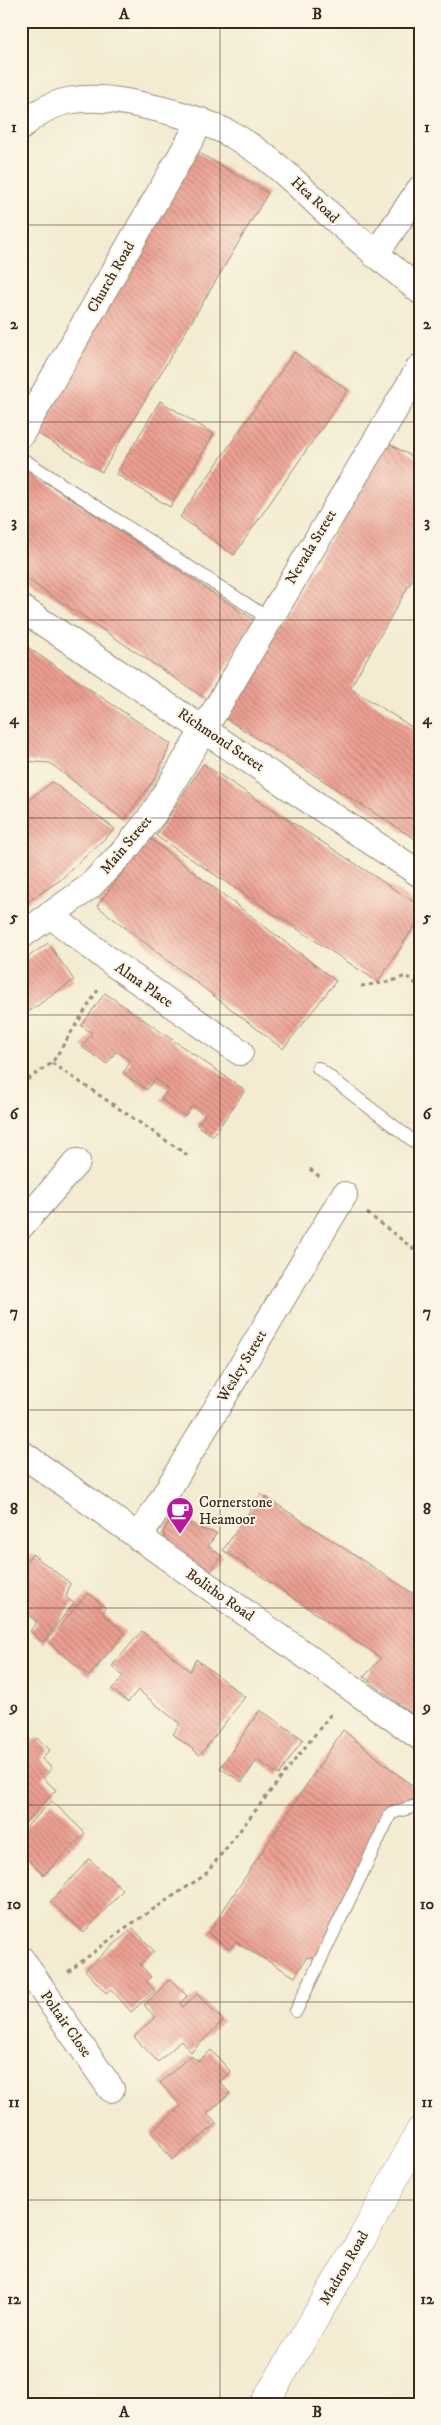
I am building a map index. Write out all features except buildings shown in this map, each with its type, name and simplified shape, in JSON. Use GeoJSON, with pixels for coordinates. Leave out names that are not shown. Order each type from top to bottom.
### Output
{"type":"FeatureCollection","features":[{"type":"Feature","properties":{"kind":"main road","name":"Madron Road"},"geometry":{"type":"LineString","coordinates":[[264,2404],[363,2237],[420,2131]]}},
{"type":"Feature","properties":{"kind":"street","name":"Hea Road"},"geometry":{"type":"LineString","coordinates":[[26,115],[63,101],[101,98],[151,107],[201,121],[234,137],[286,172],[375,255],[420,291]]}},
{"type":"Feature","properties":{"kind":"street","name":"Church Road"},"geometry":{"type":"LineString","coordinates":[[21,434],[201,121]]}},
{"type":"Feature","properties":{"kind":"street"},"geometry":{"type":"LineString","coordinates":[[375,255],[420,189]]}},
{"type":"Feature","properties":{"kind":"street","name":"Nevada Street"},"geometry":{"type":"LineString","coordinates":[[204,728],[268,618],[420,367]]}},
{"type":"Feature","properties":{"kind":"street","name":"Richmond Street"},"geometry":{"type":"LineString","coordinates":[[21,608],[204,728],[420,874]]}},
{"type":"Feature","properties":{"kind":"street","name":"Main Street"},"geometry":{"type":"LineString","coordinates":[[21,936],[89,888],[126,850],[154,813],[204,728]]}},
{"type":"Feature","properties":{"kind":"street","name":"Alma Place"},"geometry":{"type":"LineString","coordinates":[[50,915],[114,964],[240,1052]]}},
{"type":"Feature","properties":{"kind":"street"},"geometry":{"type":"LineString","coordinates":[[21,1226],[77,1162]]}},
{"type":"Feature","properties":{"kind":"street","name":"Wesley Street"},"geometry":{"type":"LineString","coordinates":[[139,1538],[344,1195]]}},
{"type":"Feature","properties":{"kind":"street","name":"Bolitho Road"},"geometry":{"type":"LineString","coordinates":[[21,1453],[420,1737]]}},
{"type":"Feature","properties":{"kind":"street","name":"Poltair Close"},"geometry":{"type":"LineString","coordinates":[[21,1959],[112,2089]]}},
{"type":"Feature","properties":{"kind":"lane"},"geometry":{"type":"LineString","coordinates":[[21,458],[268,618]]}},
{"type":"Feature","properties":{"kind":"lane"},"geometry":{"type":"LineString","coordinates":[[318,1068],[420,1146]]}},
{"type":"Feature","properties":{"kind":"lane"},"geometry":{"type":"LineString","coordinates":[[296,2011],[391,1813],[420,1805]]}},
{"type":"Feature","properties":{"kind":"path"},"geometry":{"type":"LineString","coordinates":[[21,1084],[52,1063],[114,964]]}},
{"type":"Feature","properties":{"kind":"path"},"geometry":{"type":"LineString","coordinates":[[361,986],[406,976],[420,987]]}},
{"type":"Feature","properties":{"kind":"path"},"geometry":{"type":"LineString","coordinates":[[52,1063],[190,1157]]}},
{"type":"Feature","properties":{"kind":"path"},"geometry":{"type":"LineString","coordinates":[[64,1976],[124,1928],[205,1876],[331,1714]]}},
{"type":"Feature","properties":{"kind":"place","name":"Cornerstone Heamoor"},"geometry":{"type":"Point","coordinates":[180,1535]}}]}
